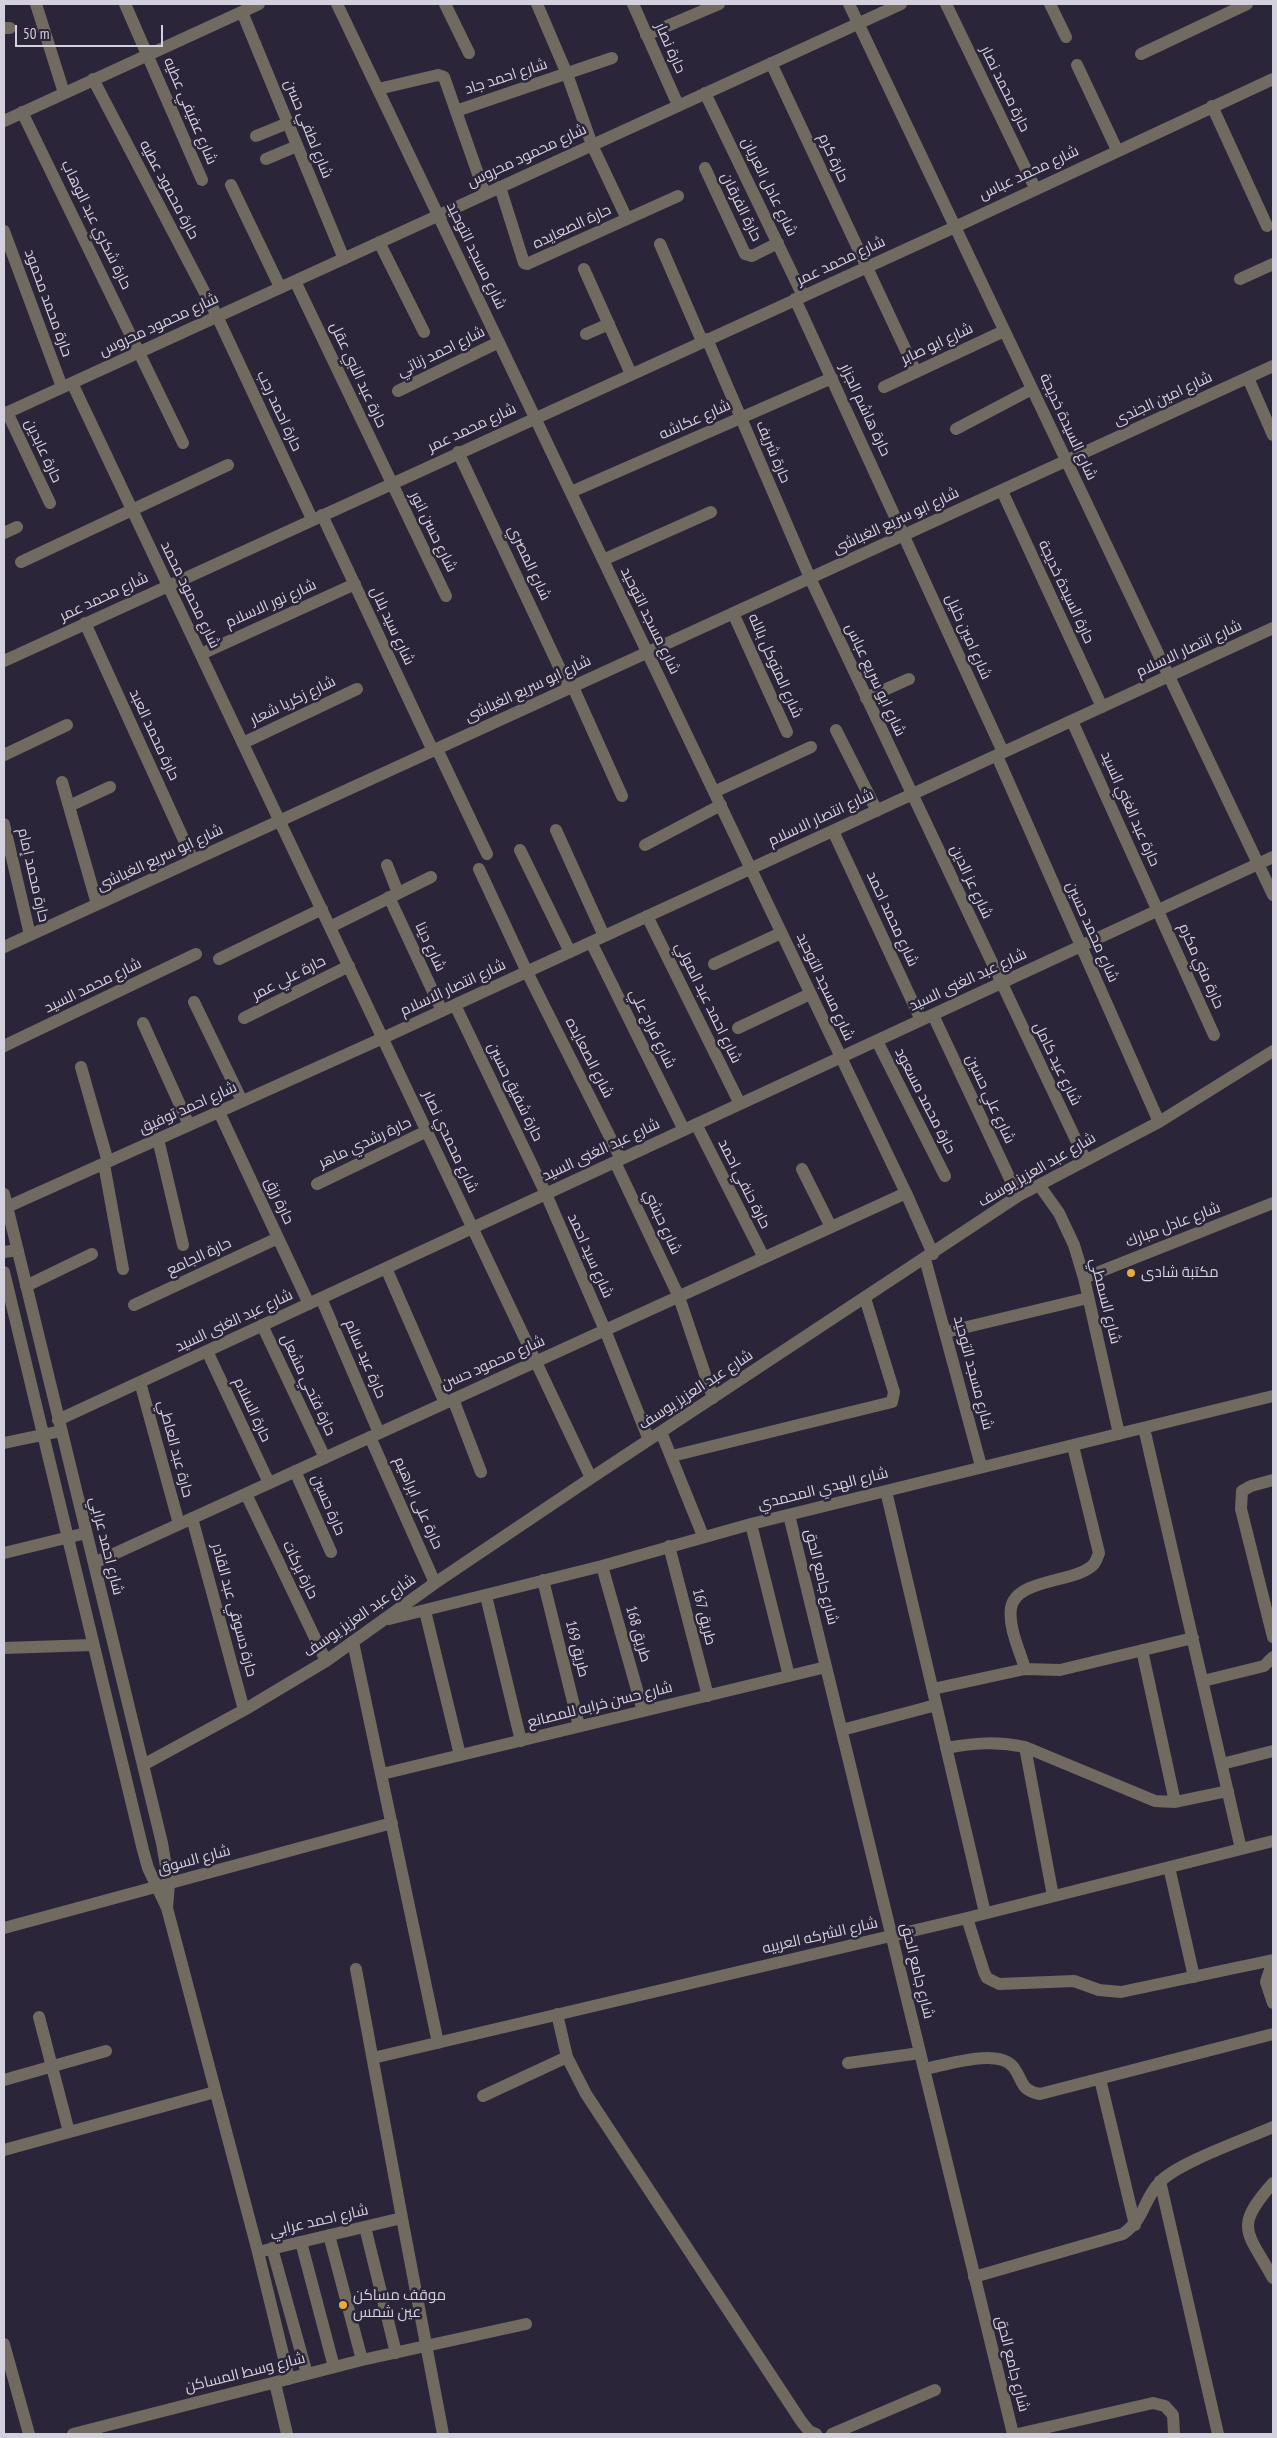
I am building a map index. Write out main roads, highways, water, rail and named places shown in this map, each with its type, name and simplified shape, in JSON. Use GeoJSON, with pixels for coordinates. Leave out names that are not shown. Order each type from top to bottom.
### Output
{"type":"FeatureCollection","features":[{"type":"Feature","properties":{"kind":"place","name":"مكتبة شادى"},"geometry":{"type":"Point","coordinates":[1131,1273]}},
{"type":"Feature","properties":{"kind":"place","name":"موقف مساكن عين شمس"},"geometry":{"type":"Point","coordinates":[343,2305]}}]}
